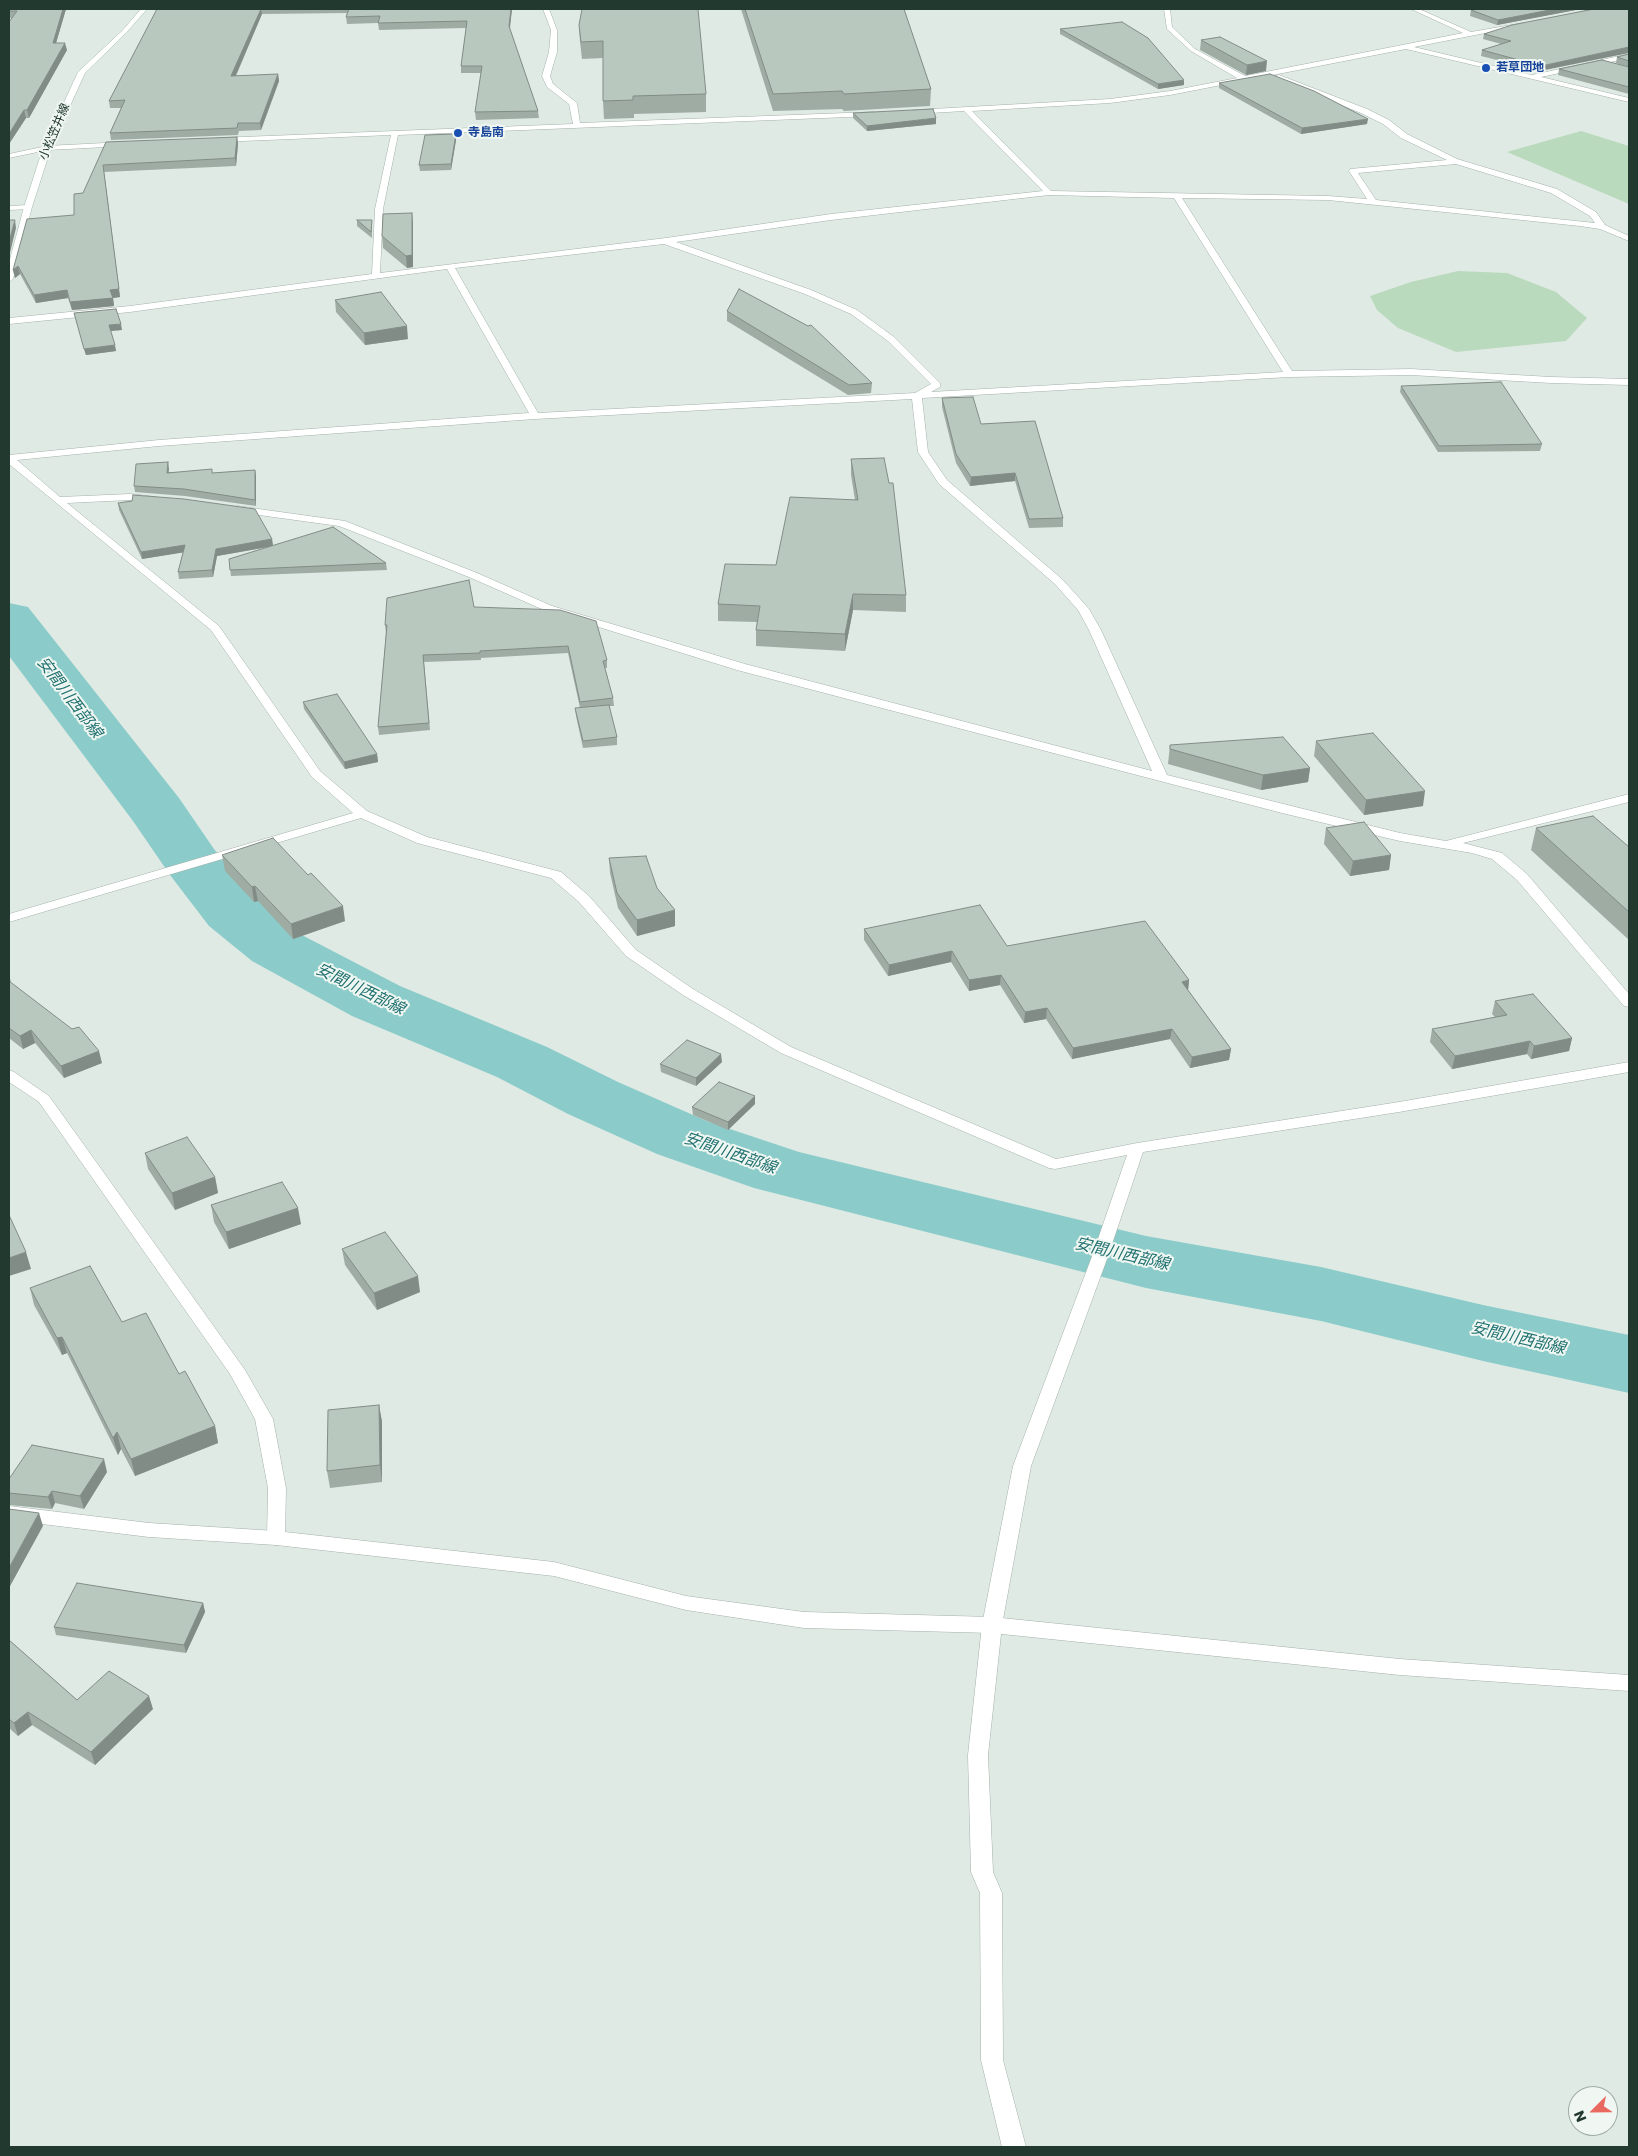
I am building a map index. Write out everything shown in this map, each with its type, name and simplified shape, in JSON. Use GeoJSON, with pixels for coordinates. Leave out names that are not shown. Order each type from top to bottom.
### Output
{"type":"FeatureCollection","features":[{"type":"Feature","properties":{"kind":"street","name":"小松笠井線"},"geometry":{"type":"LineString","coordinates":[[9,279],[28,207],[47,148],[82,72],[124,32],[144,9]]}},
{"type":"Feature","properties":{"kind":"street"},"geometry":{"type":"LineString","coordinates":[[546,9],[554,30],[553,52],[546,76],[550,85],[573,103],[577,127]]}},
{"type":"Feature","properties":{"kind":"street"},"geometry":{"type":"LineString","coordinates":[[1167,9],[1170,28],[1193,50],[1246,79]]}},
{"type":"Feature","properties":{"kind":"street"},"geometry":{"type":"LineString","coordinates":[[1414,9],[1471,34]]}},
{"type":"Feature","properties":{"kind":"street"},"geometry":{"type":"LineString","coordinates":[[907,112],[1110,101],[1170,93],[1271,75],[1526,23]]}},
{"type":"Feature","properties":{"kind":"street"},"geometry":{"type":"LineString","coordinates":[[1406,47],[1629,100]]}},
{"type":"Feature","properties":{"kind":"street"},"geometry":{"type":"LineString","coordinates":[[1528,77],[1629,56]]}},
{"type":"Feature","properties":{"kind":"street"},"geometry":{"type":"LineString","coordinates":[[1600,63],[1614,66]]}},
{"type":"Feature","properties":{"kind":"street"},"geometry":{"type":"LineString","coordinates":[[1271,75],[1364,111],[1386,122],[1404,136],[1457,162],[1554,191],[1593,214],[1602,227]]}},
{"type":"Feature","properties":{"kind":"street"},"geometry":{"type":"LineString","coordinates":[[966,109],[1049,193]]}},
{"type":"Feature","properties":{"kind":"street"},"geometry":{"type":"LineString","coordinates":[[213,140],[878,114]]}},
{"type":"Feature","properties":{"kind":"street"},"geometry":{"type":"LineString","coordinates":[[376,275],[378,209],[395,133]]}},
{"type":"Feature","properties":{"kind":"street"},"geometry":{"type":"LineString","coordinates":[[9,156],[47,148],[136,143]]}},
{"type":"Feature","properties":{"kind":"street"},"geometry":{"type":"LineString","coordinates":[[1373,202],[1353,171],[1457,162]]}},
{"type":"Feature","properties":{"kind":"street"},"geometry":{"type":"LineString","coordinates":[[9,321],[130,309],[376,275],[666,241],[831,217],[1049,193],[1328,198],[1580,223],[1602,227],[1629,239]]}},
{"type":"Feature","properties":{"kind":"street"},"geometry":{"type":"LineString","coordinates":[[1177,196],[1289,374]]}},
{"type":"Feature","properties":{"kind":"street"},"geometry":{"type":"LineString","coordinates":[[9,208],[28,207]]}},
{"type":"Feature","properties":{"kind":"street"},"geometry":{"type":"LineString","coordinates":[[666,241],[808,292],[854,312],[891,339],[937,385],[917,396]]}},
{"type":"Feature","properties":{"kind":"street"},"geometry":{"type":"LineString","coordinates":[[450,266],[535,416]]}},
{"type":"Feature","properties":{"kind":"street"},"geometry":{"type":"LineString","coordinates":[[9,459],[159,443],[535,416],[1289,374],[1411,372],[1551,380],[1629,382]]}},
{"type":"Feature","properties":{"kind":"street"},"geometry":{"type":"LineString","coordinates":[[917,396],[923,452],[943,482],[1059,582],[1083,609],[1096,630],[1162,778]]}},
{"type":"Feature","properties":{"kind":"street"},"geometry":{"type":"LineString","coordinates":[[9,459],[216,628],[316,774],[362,814],[422,840],[556,875],[584,899],[631,953],[688,992],[786,1050],[1055,1164],[1137,1148],[1399,1107],[1629,1067]]}},
{"type":"Feature","properties":{"kind":"street"},"geometry":{"type":"LineString","coordinates":[[57,500],[130,497],[166,500]]}},
{"type":"Feature","properties":{"kind":"street"},"geometry":{"type":"LineString","coordinates":[[224,507],[341,523],[473,575],[548,608],[741,667],[1162,778],[1400,838],[1474,849],[1497,856],[1522,877],[1629,1003]]}},
{"type":"Feature","properties":{"kind":"street"},"geometry":{"type":"LineString","coordinates":[[1441,845],[1629,798]]}},
{"type":"Feature","properties":{"kind":"street"},"geometry":{"type":"LineString","coordinates":[[9,918],[362,814]]}},
{"type":"Feature","properties":{"kind":"street"},"geometry":{"type":"LineString","coordinates":[[9,1075],[44,1099],[236,1370],[264,1419],[277,1488],[276,1538]]}},
{"type":"Feature","properties":{"kind":"street"},"geometry":{"type":"LineString","coordinates":[[1014,2147],[992,2060],[992,1893],[982,1872],[978,1754],[992,1625],[1022,1466],[1099,1259],[1137,1148]]}},
{"type":"Feature","properties":{"kind":"street"},"geometry":{"type":"LineString","coordinates":[[9,1513],[149,1530],[276,1538],[554,1569],[686,1603],[804,1620],[992,1625],[1400,1667],[1629,1683]]}},
{"type":"Feature","properties":{"kind":"green space"},"geometry":{"type":"Polygon","coordinates":[[[1581,131],[1629,146],[1629,204],[1507,152],[1581,131]]]}},
{"type":"Feature","properties":{"kind":"green space"},"geometry":{"type":"Polygon","coordinates":[[[1458,271],[1507,273],[1556,292],[1587,318],[1566,341],[1456,352],[1398,328],[1377,310],[1370,296],[1411,282],[1458,271]]]}},
{"type":"Feature","properties":{"kind":"building"},"geometry":{"type":"Polygon","coordinates":[[[9,9],[63,9],[53,43],[65,43],[27,110],[24,110],[9,134],[9,22],[17,11],[9,11],[9,9]]]}},
{"type":"Feature","properties":{"kind":"building"},"geometry":{"type":"Polygon","coordinates":[[[157,9],[261,9],[231,76],[278,74],[260,123],[238,123],[237,128],[110,133],[125,100],[109,101],[157,9]]]}},
{"type":"Feature","properties":{"kind":"building"},"geometry":{"type":"Polygon","coordinates":[[[349,9],[511,9],[509,26],[538,111],[475,112],[482,66],[461,66],[467,21],[378,23],[380,16],[346,17],[349,9]]]}},
{"type":"Feature","properties":{"kind":"building"},"geometry":{"type":"Polygon","coordinates":[[[582,9],[698,9],[706,94],[633,96],[633,100],[603,101],[603,41],[581,42],[579,25],[582,9]]]}},
{"type":"Feature","properties":{"kind":"building"},"geometry":{"type":"Polygon","coordinates":[[[745,9],[904,9],[931,89],[844,94],[842,91],[773,94],[745,9]]]}},
{"type":"Feature","properties":{"kind":"building"},"geometry":{"type":"Polygon","coordinates":[[[1555,9],[1498,20],[1471,10],[1555,9]]]}},
{"type":"Feature","properties":{"kind":"building"},"geometry":{"type":"Polygon","coordinates":[[[1594,9],[1629,9],[1629,47],[1541,66],[1482,50],[1511,41],[1484,34],[1512,25],[1594,9]]]}},
{"type":"Feature","properties":{"kind":"building"},"geometry":{"type":"Polygon","coordinates":[[[1122,22],[1148,38],[1184,80],[1158,84],[1060,29],[1122,22]]]}},
{"type":"Feature","properties":{"kind":"building"},"geometry":{"type":"Polygon","coordinates":[[[1220,37],[1267,61],[1247,65],[1201,40],[1220,37]]]}},
{"type":"Feature","properties":{"kind":"building"},"geometry":{"type":"Polygon","coordinates":[[[1629,54],[1629,61],[1617,57],[1629,54]]]}},
{"type":"Feature","properties":{"kind":"building"},"geometry":{"type":"Polygon","coordinates":[[[1602,60],[1629,67],[1629,87],[1559,69],[1602,60]]]}},
{"type":"Feature","properties":{"kind":"building"},"geometry":{"type":"Polygon","coordinates":[[[1270,74],[1314,91],[1368,119],[1302,128],[1219,83],[1270,74]]]}},
{"type":"Feature","properties":{"kind":"building"},"geometry":{"type":"Polygon","coordinates":[[[933,109],[936,118],[867,126],[853,113],[933,109]]]}},
{"type":"Feature","properties":{"kind":"building"},"geometry":{"type":"Polygon","coordinates":[[[456,134],[451,164],[419,165],[425,135],[456,134]]]}},
{"type":"Feature","properties":{"kind":"building"},"geometry":{"type":"Polygon","coordinates":[[[237,137],[235,158],[103,165],[119,289],[110,290],[113,298],[70,302],[67,290],[34,295],[18,266],[13,270],[27,219],[74,215],[74,194],[83,193],[106,142],[237,137]]]}},
{"type":"Feature","properties":{"kind":"building"},"geometry":{"type":"Polygon","coordinates":[[[412,213],[412,255],[406,256],[382,236],[383,214],[412,213]]]}},
{"type":"Feature","properties":{"kind":"building"},"geometry":{"type":"Polygon","coordinates":[[[9,220],[15,220],[9,242],[9,220]]]}},
{"type":"Feature","properties":{"kind":"building"},"geometry":{"type":"Polygon","coordinates":[[[357,220],[372,220],[371,232],[357,220]]]}},
{"type":"Feature","properties":{"kind":"building"},"geometry":{"type":"Polygon","coordinates":[[[739,289],[808,326],[811,325],[872,383],[849,385],[727,311],[739,289]]]}},
{"type":"Feature","properties":{"kind":"building"},"geometry":{"type":"Polygon","coordinates":[[[381,292],[407,326],[364,333],[335,300],[381,292]]]}},
{"type":"Feature","properties":{"kind":"building"},"geometry":{"type":"Polygon","coordinates":[[[116,309],[121,324],[109,325],[115,345],[84,349],[74,313],[116,309]]]}},
{"type":"Feature","properties":{"kind":"building"},"geometry":{"type":"Polygon","coordinates":[[[1501,382],[1542,444],[1439,446],[1401,386],[1501,382]]]}},
{"type":"Feature","properties":{"kind":"building"},"geometry":{"type":"Polygon","coordinates":[[[973,397],[981,424],[1035,421],[1063,518],[1029,519],[1015,473],[971,477],[956,454],[942,398],[973,397]]]}},
{"type":"Feature","properties":{"kind":"building"},"geometry":{"type":"Polygon","coordinates":[[[884,458],[889,483],[893,483],[906,595],[853,594],[845,634],[756,630],[760,606],[718,604],[725,564],[776,565],[790,497],[858,500],[851,459],[884,458]]]}},
{"type":"Feature","properties":{"kind":"building"},"geometry":{"type":"Polygon","coordinates":[[[168,462],[167,473],[212,469],[212,473],[255,470],[255,500],[184,489],[134,486],[136,464],[168,462]]]}},
{"type":"Feature","properties":{"kind":"building"},"geometry":{"type":"Polygon","coordinates":[[[133,495],[184,499],[255,509],[272,539],[216,549],[212,570],[178,572],[185,545],[141,552],[118,503],[132,501],[133,495]]]}},
{"type":"Feature","properties":{"kind":"building"},"geometry":{"type":"Polygon","coordinates":[[[333,527],[386,563],[230,570],[229,559],[333,527]]]}},
{"type":"Feature","properties":{"kind":"building"},"geometry":{"type":"Polygon","coordinates":[[[469,580],[474,607],[560,610],[596,621],[607,660],[603,661],[613,698],[580,702],[568,646],[480,651],[480,653],[423,655],[429,723],[378,727],[387,625],[385,625],[387,598],[469,580]]]}},
{"type":"Feature","properties":{"kind":"building"},"geometry":{"type":"Polygon","coordinates":[[[337,694],[377,754],[344,762],[303,702],[337,694]]]}},
{"type":"Feature","properties":{"kind":"building"},"geometry":{"type":"Polygon","coordinates":[[[609,705],[617,737],[583,741],[575,708],[609,705]]]}},
{"type":"Feature","properties":{"kind":"building"},"geometry":{"type":"Polygon","coordinates":[[[1373,733],[1425,791],[1366,800],[1316,741],[1373,733]]]}},
{"type":"Feature","properties":{"kind":"building"},"geometry":{"type":"Polygon","coordinates":[[[1283,737],[1310,768],[1263,775],[1170,749],[1170,745],[1283,737]]]}},
{"type":"Feature","properties":{"kind":"building"},"geometry":{"type":"Polygon","coordinates":[[[1593,816],[1629,847],[1629,912],[1536,828],[1593,816]]]}},
{"type":"Feature","properties":{"kind":"building"},"geometry":{"type":"Polygon","coordinates":[[[1364,822],[1391,855],[1353,861],[1326,828],[1364,822]]]}},
{"type":"Feature","properties":{"kind":"building"},"geometry":{"type":"Polygon","coordinates":[[[273,838],[308,875],[311,873],[343,906],[291,924],[222,855],[273,838]]]}},
{"type":"Feature","properties":{"kind":"building"},"geometry":{"type":"Polygon","coordinates":[[[646,856],[657,888],[675,910],[637,920],[617,893],[609,858],[646,856]]]}},
{"type":"Feature","properties":{"kind":"building"},"geometry":{"type":"Polygon","coordinates":[[[980,905],[1007,946],[1145,921],[1189,980],[1182,982],[1231,1049],[1192,1057],[1172,1029],[1073,1048],[1047,1008],[1025,1012],[1001,975],[969,980],[952,951],[889,965],[864,929],[980,905]]]}},
{"type":"Feature","properties":{"kind":"building"},"geometry":{"type":"Polygon","coordinates":[[[9,981],[72,1029],[79,1027],[99,1051],[61,1066],[31,1030],[20,1036],[9,1028],[9,981]]]}},
{"type":"Feature","properties":{"kind":"building"},"geometry":{"type":"Polygon","coordinates":[[[1533,994],[1572,1038],[1534,1046],[1530,1041],[1455,1056],[1432,1029],[1507,1015],[1495,1001],[1533,994]]]}},
{"type":"Feature","properties":{"kind":"building"},"geometry":{"type":"Polygon","coordinates":[[[687,1040],[721,1054],[696,1078],[660,1064],[687,1040]]]}},
{"type":"Feature","properties":{"kind":"building"},"geometry":{"type":"Polygon","coordinates":[[[719,1082],[755,1096],[728,1122],[692,1107],[719,1082]]]}},
{"type":"Feature","properties":{"kind":"building"},"geometry":{"type":"Polygon","coordinates":[[[187,1137],[215,1177],[172,1193],[145,1153],[187,1137]]]}},
{"type":"Feature","properties":{"kind":"building"},"geometry":{"type":"Polygon","coordinates":[[[282,1182],[298,1208],[226,1232],[211,1205],[282,1182]]]}},
{"type":"Feature","properties":{"kind":"building"},"geometry":{"type":"Polygon","coordinates":[[[9,1215],[26,1252],[9,1258],[9,1215]]]}},
{"type":"Feature","properties":{"kind":"building"},"geometry":{"type":"Polygon","coordinates":[[[385,1232],[418,1276],[374,1293],[342,1249],[385,1232]]]}},
{"type":"Feature","properties":{"kind":"building"},"geometry":{"type":"Polygon","coordinates":[[[90,1266],[122,1322],[146,1313],[179,1374],[185,1371],[215,1426],[131,1459],[117,1432],[113,1438],[62,1337],[57,1338],[30,1288],[90,1266]]]}},
{"type":"Feature","properties":{"kind":"building"},"geometry":{"type":"Polygon","coordinates":[[[379,1405],[380,1465],[327,1471],[328,1410],[379,1405]]]}},
{"type":"Feature","properties":{"kind":"building"},"geometry":{"type":"Polygon","coordinates":[[[32,1445],[104,1459],[80,1496],[52,1491],[48,1497],[9,1493],[9,1479],[32,1445]]]}},
{"type":"Feature","properties":{"kind":"building"},"geometry":{"type":"Polygon","coordinates":[[[9,1509],[39,1513],[9,1568],[9,1509]]]}},
{"type":"Feature","properties":{"kind":"building"},"geometry":{"type":"Polygon","coordinates":[[[77,1583],[203,1603],[184,1645],[54,1627],[77,1583]]]}},
{"type":"Feature","properties":{"kind":"building"},"geometry":{"type":"Polygon","coordinates":[[[9,1640],[77,1700],[109,1671],[149,1696],[91,1752],[28,1712],[14,1723],[9,1719],[9,1640]]]}},
{"type":"Feature","properties":{"kind":"waterway","name":"安間川西部線"},"geometry":{"type":"LineString","coordinates":[[9,619],[157,811],[192,862],[232,912],[275,947],[376,1001],[522,1062],[593,1098],[683,1138],[780,1171],[1146,1262],[1321,1294],[1483,1333],[1629,1364]]}},
{"type":"Feature","properties":{"kind":"place","name":"若草団地"},"geometry":{"type":"Point","coordinates":[1486,68]}},
{"type":"Feature","properties":{"kind":"place","name":"寺島南"},"geometry":{"type":"Point","coordinates":[458,133]}}]}
